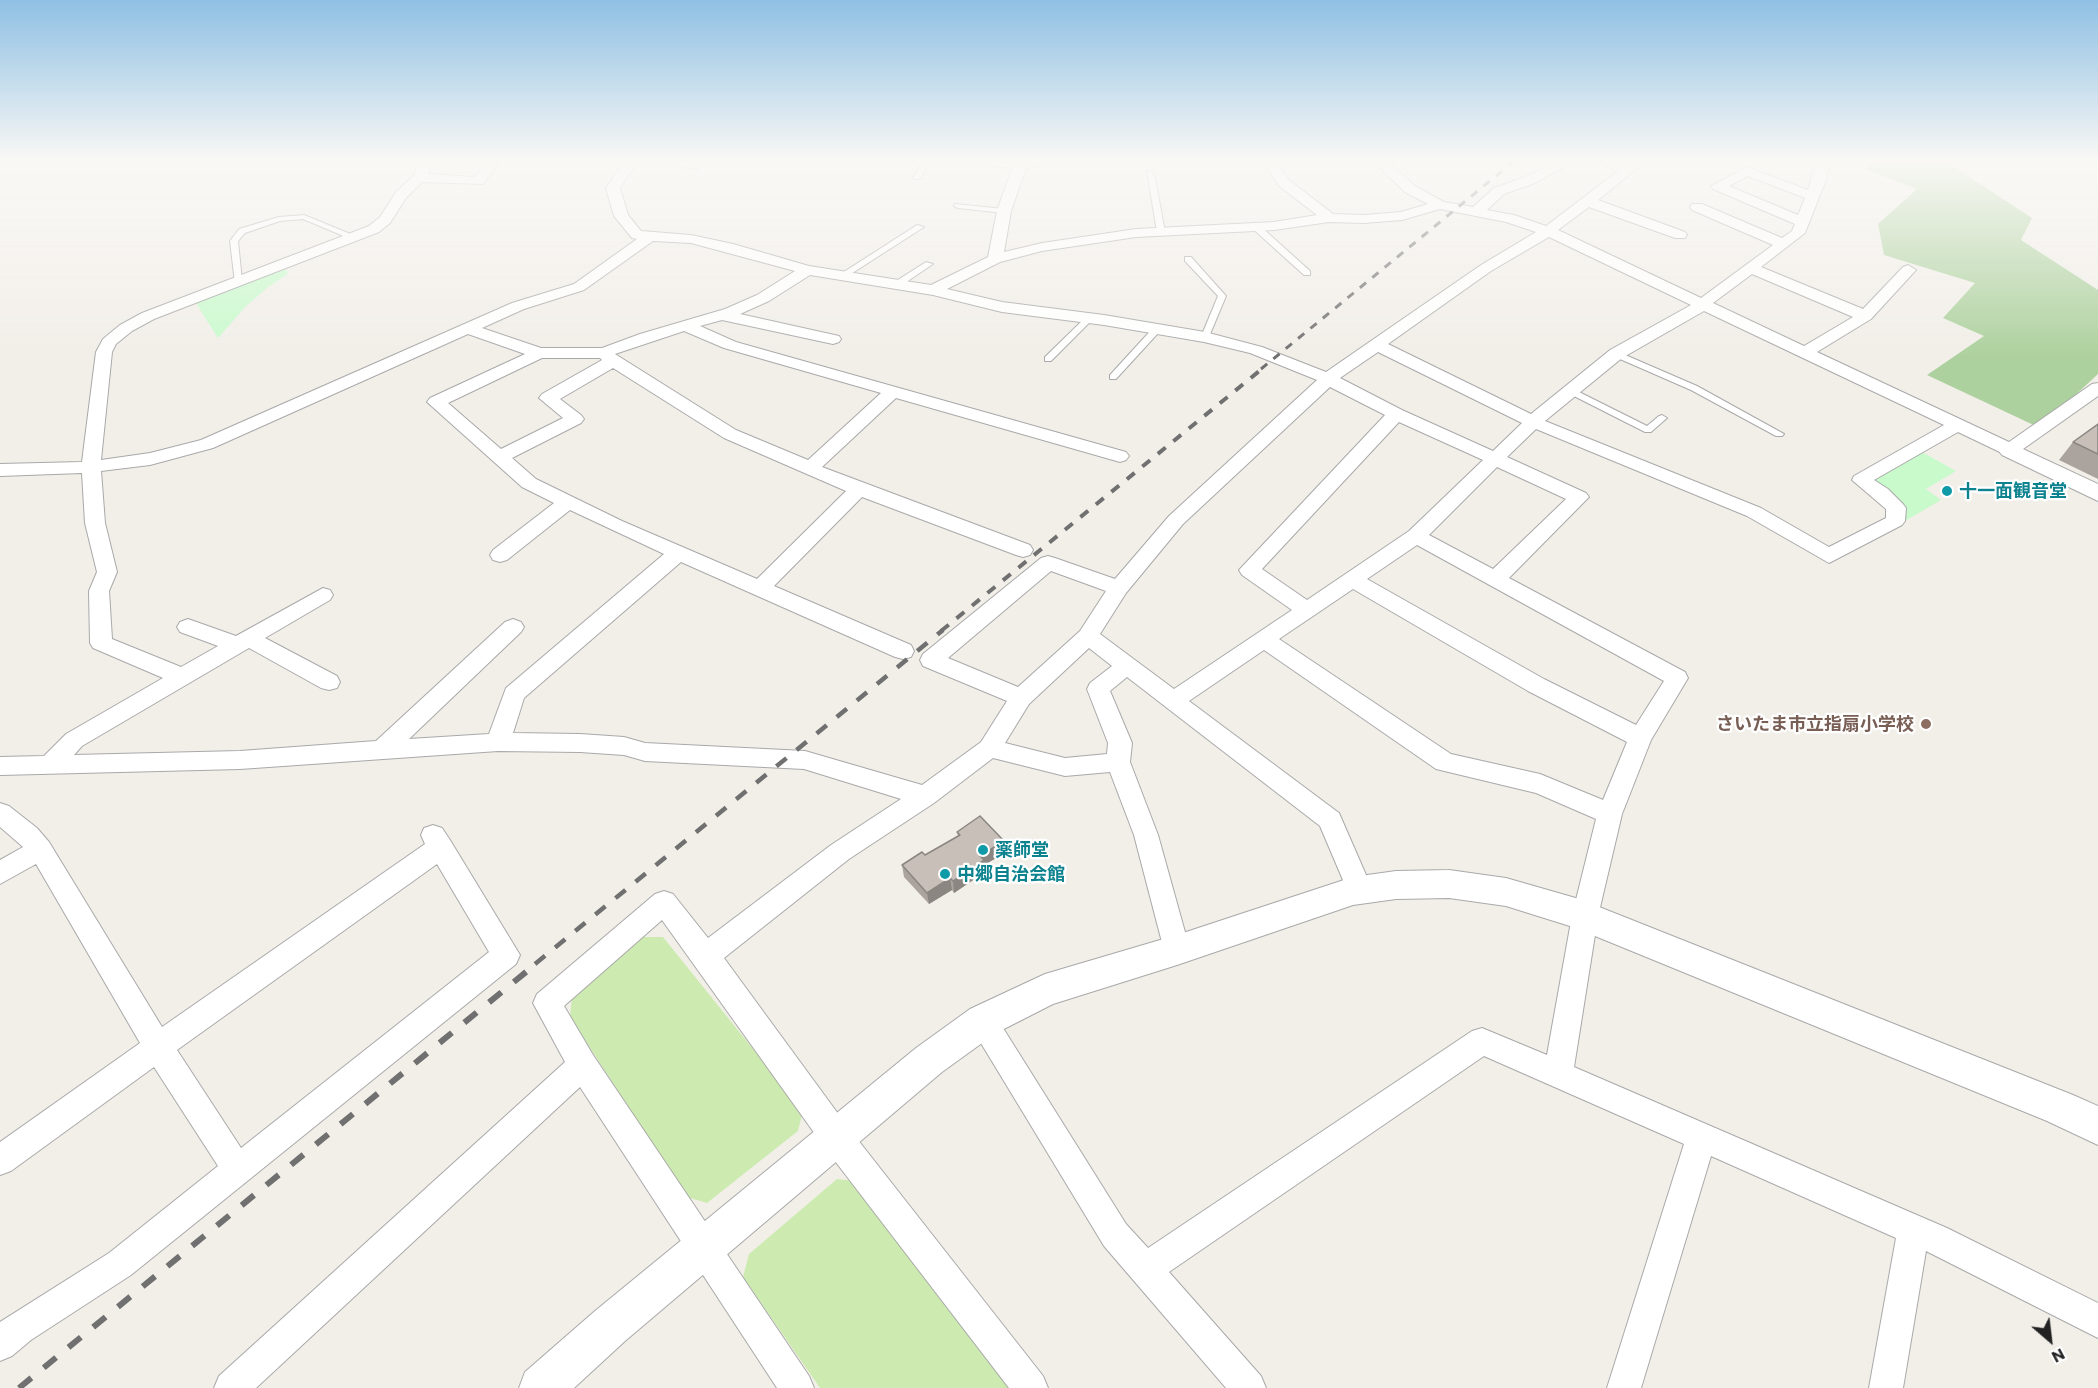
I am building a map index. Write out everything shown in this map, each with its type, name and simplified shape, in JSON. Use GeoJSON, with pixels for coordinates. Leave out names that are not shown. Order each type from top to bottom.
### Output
{"type":"FeatureCollection","features":[{"type":"Feature","properties":{"kind":"street"},"geometry":{"type":"LineString","coordinates":[[183,677],[101,643],[99,591],[107,572],[95,523],[91,467],[104,352],[109,342],[126,327],[148,316],[356,238],[377,227]]}},
{"type":"Feature","properties":{"kind":"street"},"geometry":{"type":"LineString","coordinates":[[630,227],[637,235],[691,239],[840,277],[933,290],[1002,307],[1205,337],[1256,350],[1329,378],[1396,414],[1579,497],[1495,579]]}},
{"type":"Feature","properties":{"kind":"street"},"geometry":{"type":"LineString","coordinates":[[995,259],[1001,227]]}},
{"type":"Feature","properties":{"kind":"street"},"geometry":{"type":"LineString","coordinates":[[933,290],[995,259],[1042,247],[1136,233],[1256,227]]}},
{"type":"Feature","properties":{"kind":"street"},"geometry":{"type":"LineString","coordinates":[[1535,227],[2098,493]]}},
{"type":"Feature","properties":{"kind":"street"},"geometry":{"type":"LineString","coordinates":[[706,956],[840,852],[925,796],[989,748],[1021,698],[1088,636],[1119,588],[1176,520],[1329,378],[1375,344],[1431,309],[1486,268],[1553,227]]}},
{"type":"Feature","properties":{"kind":"street"},"geometry":{"type":"LineString","coordinates":[[1655,227],[1680,236]]}},
{"type":"Feature","properties":{"kind":"street"},"geometry":{"type":"LineString","coordinates":[[1743,227],[1784,244]]}},
{"type":"Feature","properties":{"kind":"street"},"geometry":{"type":"LineString","coordinates":[[1174,700],[1416,536],[1494,459],[1569,390],[1616,354],[1701,305],[1784,244],[1798,233],[1801,227]]}},
{"type":"Feature","properties":{"kind":"street"},"geometry":{"type":"LineString","coordinates":[[0,470],[91,467],[150,459],[207,444],[518,306],[579,287],[650,236]]}},
{"type":"Feature","properties":{"kind":"street"},"geometry":{"type":"LineString","coordinates":[[1752,269],[1864,316]]}},
{"type":"Feature","properties":{"kind":"street"},"geometry":{"type":"LineString","coordinates":[[500,457],[575,419],[548,398],[608,357],[646,337],[688,327],[722,315],[763,297],[807,270]]}},
{"type":"Feature","properties":{"kind":"street"},"geometry":{"type":"LineString","coordinates":[[1804,353],[1864,316],[1908,270]]}},
{"type":"Feature","properties":{"kind":"street"},"geometry":{"type":"LineString","coordinates":[[722,315],[833,339]]}},
{"type":"Feature","properties":{"kind":"street"},"geometry":{"type":"LineString","coordinates":[[688,327],[730,345],[1120,456]]}},
{"type":"Feature","properties":{"kind":"street"},"geometry":{"type":"LineString","coordinates":[[470,329],[539,353],[608,357],[730,434],[808,469],[1023,550]]}},
{"type":"Feature","properties":{"kind":"street"},"geometry":{"type":"LineString","coordinates":[[1375,344],[1533,422],[1754,512],[1829,556],[1895,521],[1896,508],[1881,493],[1861,480],[1957,425]]}},
{"type":"Feature","properties":{"kind":"street"},"geometry":{"type":"LineString","coordinates":[[539,353],[436,402],[529,483],[678,553],[903,651]]}},
{"type":"Feature","properties":{"kind":"street"},"geometry":{"type":"LineString","coordinates":[[2010,450],[2098,388]]}},
{"type":"Feature","properties":{"kind":"street"},"geometry":{"type":"LineString","coordinates":[[808,469],[893,391]]}},
{"type":"Feature","properties":{"kind":"street"},"geometry":{"type":"LineString","coordinates":[[1307,610],[1249,570],[1396,414]]}},
{"type":"Feature","properties":{"kind":"street"},"geometry":{"type":"LineString","coordinates":[[760,588],[859,489]]}},
{"type":"Feature","properties":{"kind":"street"},"geometry":{"type":"LineString","coordinates":[[500,555],[568,502]]}},
{"type":"Feature","properties":{"kind":"street"},"geometry":{"type":"LineString","coordinates":[[1416,536],[1677,678],[1640,738],[1610,814],[1585,916],[1558,1075]]}},
{"type":"Feature","properties":{"kind":"street"},"geometry":{"type":"LineString","coordinates":[[498,742],[514,694],[678,553]]}},
{"type":"Feature","properties":{"kind":"street"},"geometry":{"type":"LineString","coordinates":[[1021,698],[931,660],[1048,564],[1119,588]]}},
{"type":"Feature","properties":{"kind":"street"},"geometry":{"type":"LineString","coordinates":[[1352,579],[1536,685],[1640,738]]}},
{"type":"Feature","properties":{"kind":"street"},"geometry":{"type":"LineString","coordinates":[[50,765],[74,740],[323,595]]}},
{"type":"Feature","properties":{"kind":"street"},"geometry":{"type":"LineString","coordinates":[[188,627],[243,642],[329,682]]}},
{"type":"Feature","properties":{"kind":"street"},"geometry":{"type":"LineString","coordinates":[[380,752],[513,627]]}},
{"type":"Feature","properties":{"kind":"street"},"geometry":{"type":"LineString","coordinates":[[1088,636],[1330,820],[1360,891]]}},
{"type":"Feature","properties":{"kind":"street"},"geometry":{"type":"LineString","coordinates":[[1263,639],[1444,762],[1540,784],[1610,814]]}},
{"type":"Feature","properties":{"kind":"street"},"geometry":{"type":"LineString","coordinates":[[1127,665],[1098,689],[1120,743],[1118,762],[1146,835],[1177,950]]}},
{"type":"Feature","properties":{"kind":"street"},"geometry":{"type":"LineString","coordinates":[[0,766],[240,760],[498,742],[580,743],[624,746],[645,752],[805,760],[925,796]]}},
{"type":"Feature","properties":{"kind":"street"},"geometry":{"type":"LineString","coordinates":[[989,748],[1065,767],[1118,762]]}},
{"type":"Feature","properties":{"kind":"street"},"geometry":{"type":"LineString","coordinates":[[0,813],[28,835],[40,849],[158,1047],[238,1170]]}},
{"type":"Feature","properties":{"kind":"street"},"geometry":{"type":"LineString","coordinates":[[0,1160],[158,1047],[437,841],[506,955],[120,1264],[19,1328],[0,1344]]}},
{"type":"Feature","properties":{"kind":"street"},"geometry":{"type":"LineString","coordinates":[[0,873],[40,849]]}},
{"type":"Feature","properties":{"kind":"street"},"geometry":{"type":"LineString","coordinates":[[541,1388],[610,1326],[836,1137],[929,1060],[983,1021],[1045,990],[1177,950],[1292,910],[1360,891],[1396,885],[1449,884],[1506,892],[1585,916],[2060,1108],[2098,1126]]}},
{"type":"Feature","properties":{"kind":"street"},"geometry":{"type":"LineString","coordinates":[[797,1388],[584,1065],[547,1003],[664,902],[706,956],[836,1137],[1031,1388]]}},
{"type":"Feature","properties":{"kind":"street"},"geometry":{"type":"LineString","coordinates":[[983,1021],[1115,1235],[1249,1388]]}},
{"type":"Feature","properties":{"kind":"street"},"geometry":{"type":"LineString","coordinates":[[1145,1269],[1482,1041],[1914,1229],[2098,1321]]}},
{"type":"Feature","properties":{"kind":"street"},"geometry":{"type":"LineString","coordinates":[[231,1388],[584,1065]]}},
{"type":"Feature","properties":{"kind":"street"},"geometry":{"type":"LineString","coordinates":[[1624,1388],[1701,1137]]}},
{"type":"Feature","properties":{"kind":"street"},"geometry":{"type":"LineString","coordinates":[[1886,1388],[1914,1229]]}},
{"type":"Feature","properties":{"kind":"lane"},"geometry":{"type":"LineString","coordinates":[[238,281],[234,241],[242,231],[255,227]]}},
{"type":"Feature","properties":{"kind":"lane"},"geometry":{"type":"LineString","coordinates":[[328,227],[356,238]]}},
{"type":"Feature","properties":{"kind":"lane"},"geometry":{"type":"LineString","coordinates":[[840,277],[920,227]]}},
{"type":"Feature","properties":{"kind":"lane"},"geometry":{"type":"LineString","coordinates":[[1160,227],[1161,232]]}},
{"type":"Feature","properties":{"kind":"lane"},"geometry":{"type":"LineString","coordinates":[[1256,227],[1307,273]]}},
{"type":"Feature","properties":{"kind":"lane"},"geometry":{"type":"LineString","coordinates":[[1188,259],[1222,296],[1205,337]]}},
{"type":"Feature","properties":{"kind":"lane"},"geometry":{"type":"LineString","coordinates":[[896,285],[929,264]]}},
{"type":"Feature","properties":{"kind":"lane"},"geometry":{"type":"LineString","coordinates":[[1048,359],[1089,319]]}},
{"type":"Feature","properties":{"kind":"lane"},"geometry":{"type":"LineString","coordinates":[[1113,377],[1157,329]]}},
{"type":"Feature","properties":{"kind":"lane"},"geometry":{"type":"LineString","coordinates":[[1616,354],[1694,388],[1779,434]]}},
{"type":"Feature","properties":{"kind":"lane"},"geometry":{"type":"LineString","coordinates":[[1569,390],[1648,430],[1662,418]]}},
{"type":"Feature","properties":{"kind":"green space"},"geometry":{"type":"Polygon","coordinates":[[[1879,227],[2028,227],[2021,240],[2098,290],[2098,374],[2040,428],[1927,375],[1984,336],[1943,318],[1975,283],[1884,255],[1879,227]]]}},
{"type":"Feature","properties":{"kind":"green space"},"geometry":{"type":"Polygon","coordinates":[[[284,266],[288,274],[268,287],[245,307],[218,338],[194,300],[284,266]]]}},
{"type":"Feature","properties":{"kind":"green space"},"geometry":{"type":"Polygon","coordinates":[[[1920,451],[1956,471],[1926,489],[1941,500],[1905,521],[1861,480],[1920,451]]]}},
{"type":"Feature","properties":{"kind":"green space"},"geometry":{"type":"Polygon","coordinates":[[[643,937],[663,937],[803,1111],[798,1131],[707,1203],[687,1197],[570,1017],[572,996],[643,937]]]}},
{"type":"Feature","properties":{"kind":"green space"},"geometry":{"type":"Polygon","coordinates":[[[837,1179],[854,1181],[1013,1388],[820,1388],[743,1277],[749,1254],[837,1179]]]}},
{"type":"Feature","properties":{"kind":"building"},"geometry":{"type":"Polygon","coordinates":[[[2098,424],[2098,454],[2073,442],[2098,424]]]}},
{"type":"Feature","properties":{"kind":"building"},"geometry":{"type":"Polygon","coordinates":[[[980,816],[1004,841],[980,856],[984,860],[953,881],[950,878],[927,893],[902,865],[922,852],[925,855],[960,835],[957,832],[980,816]]]}},
{"type":"Feature","properties":{"kind":"railway"},"geometry":{"type":"LineString","coordinates":[[1261,369],[1434,227]]}},
{"type":"Feature","properties":{"kind":"railway"},"geometry":{"type":"LineString","coordinates":[[941,631],[1263,368]]}},
{"type":"Feature","properties":{"kind":"railway"},"geometry":{"type":"LineString","coordinates":[[535,964],[943,630]]}},
{"type":"Feature","properties":{"kind":"railway"},"geometry":{"type":"LineString","coordinates":[[19,1388],[537,963]]}},
{"type":"Feature","properties":{"kind":"place","name":"十一面観音堂"},"geometry":{"type":"Point","coordinates":[1947,491]}},
{"type":"Feature","properties":{"kind":"place","name":"さいたま市立指扇小学校"},"geometry":{"type":"Point","coordinates":[1926,724]}},
{"type":"Feature","properties":{"kind":"place","name":"薬師堂"},"geometry":{"type":"Point","coordinates":[983,850]}},
{"type":"Feature","properties":{"kind":"place","name":"中郷自治会館"},"geometry":{"type":"Point","coordinates":[945,874]}}]}
